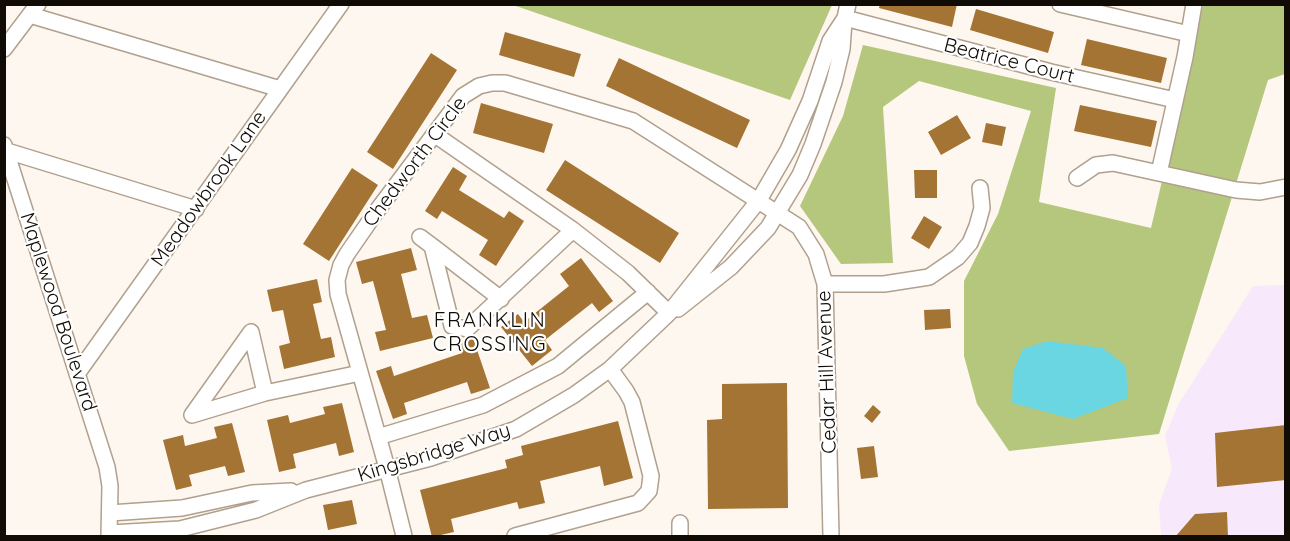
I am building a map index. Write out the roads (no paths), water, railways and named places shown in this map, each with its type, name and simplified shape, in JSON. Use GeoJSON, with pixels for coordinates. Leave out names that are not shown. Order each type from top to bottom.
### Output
{"type":"FeatureCollection","features":[{"type":"Feature","properties":{"kind":"street","name":"Meadowbrook Lane"},"geometry":{"type":"LineString","coordinates":[[77,374],[341,4]]}},
{"type":"Feature","properties":{"kind":"street"},"geometry":{"type":"LineString","coordinates":[[1060,4],[1189,34]]}},
{"type":"Feature","properties":{"kind":"street"},"geometry":{"type":"LineString","coordinates":[[1159,173],[1194,4]]}},
{"type":"Feature","properties":{"kind":"street"},"geometry":{"type":"LineString","coordinates":[[4,49],[34,10],[280,90]]}},
{"type":"Feature","properties":{"kind":"street"},"geometry":{"type":"LineString","coordinates":[[669,313],[759,200],[788,150],[810,101],[830,41],[846,11]]}},
{"type":"Feature","properties":{"kind":"street"},"geometry":{"type":"LineString","coordinates":[[669,313],[683,307],[731,267],[768,228],[778,213],[800,175],[813,144],[842,50],[846,11]]}},
{"type":"Feature","properties":{"kind":"street","name":"Beatrice Court"},"geometry":{"type":"LineString","coordinates":[[846,11],[1052,72],[1175,100]]}},
{"type":"Feature","properties":{"kind":"street","name":"Chedworth Circle"},"geometry":{"type":"LineString","coordinates":[[404,537],[338,294],[337,280],[341,265],[376,212],[468,92],[478,86],[506,83],[633,121],[759,200]]}},
{"type":"Feature","properties":{"kind":"street"},"geometry":{"type":"LineString","coordinates":[[434,134],[573,230],[628,273],[669,313]]}},
{"type":"Feature","properties":{"kind":"street"},"geometry":{"type":"LineString","coordinates":[[6,148],[196,209]]}},
{"type":"Feature","properties":{"kind":"street","name":"Maplewood Boulevard"},"geometry":{"type":"LineString","coordinates":[[6,148],[108,477],[110,535]]}},
{"type":"Feature","properties":{"kind":"street"},"geometry":{"type":"LineString","coordinates":[[1077,177],[1096,165],[1113,163],[1236,190],[1260,192],[1286,187]]}},
{"type":"Feature","properties":{"kind":"street"},"geometry":{"type":"LineString","coordinates":[[825,284],[884,284],[929,277],[958,257],[970,243],[978,226],[981,208],[980,188]]}},
{"type":"Feature","properties":{"kind":"street","name":"Cedar Hill Avenue"},"geometry":{"type":"LineString","coordinates":[[759,200],[799,227],[816,254],[825,284],[831,537]]}},
{"type":"Feature","properties":{"kind":"street"},"geometry":{"type":"LineString","coordinates":[[501,299],[426,241],[452,326],[467,329],[501,299],[573,230]]}},
{"type":"Feature","properties":{"kind":"street"},"geometry":{"type":"LineString","coordinates":[[378,437],[483,405],[558,366],[648,292]]}},
{"type":"Feature","properties":{"kind":"street","name":"Kingsbridge Way"},"geometry":{"type":"LineString","coordinates":[[110,535],[180,529],[256,510],[306,490],[431,458],[516,429],[574,395],[610,369],[669,313]]}},
{"type":"Feature","properties":{"kind":"street"},"geometry":{"type":"LineString","coordinates":[[265,393],[251,332],[192,415],[265,393],[360,373]]}},
{"type":"Feature","properties":{"kind":"street"},"geometry":{"type":"LineString","coordinates":[[515,537],[638,503],[649,491],[651,476],[632,402],[610,369]]}},
{"type":"Feature","properties":{"kind":"street","name":"Kingsbridge Way"},"geometry":{"type":"LineString","coordinates":[[110,513],[182,508],[252,493],[306,490]]}},
{"type":"Feature","properties":{"kind":"water"},"geometry":{"type":"Polygon","coordinates":[[[1047,341],[1103,348],[1126,366],[1128,398],[1073,419],[1012,403],[1013,372],[1023,349],[1047,341]]]}},
{"type":"Feature","properties":{"kind":"district","name":"FRANKLIN CROSSING"},"geometry":{"type":"Point","coordinates":[490,333]}}]}
